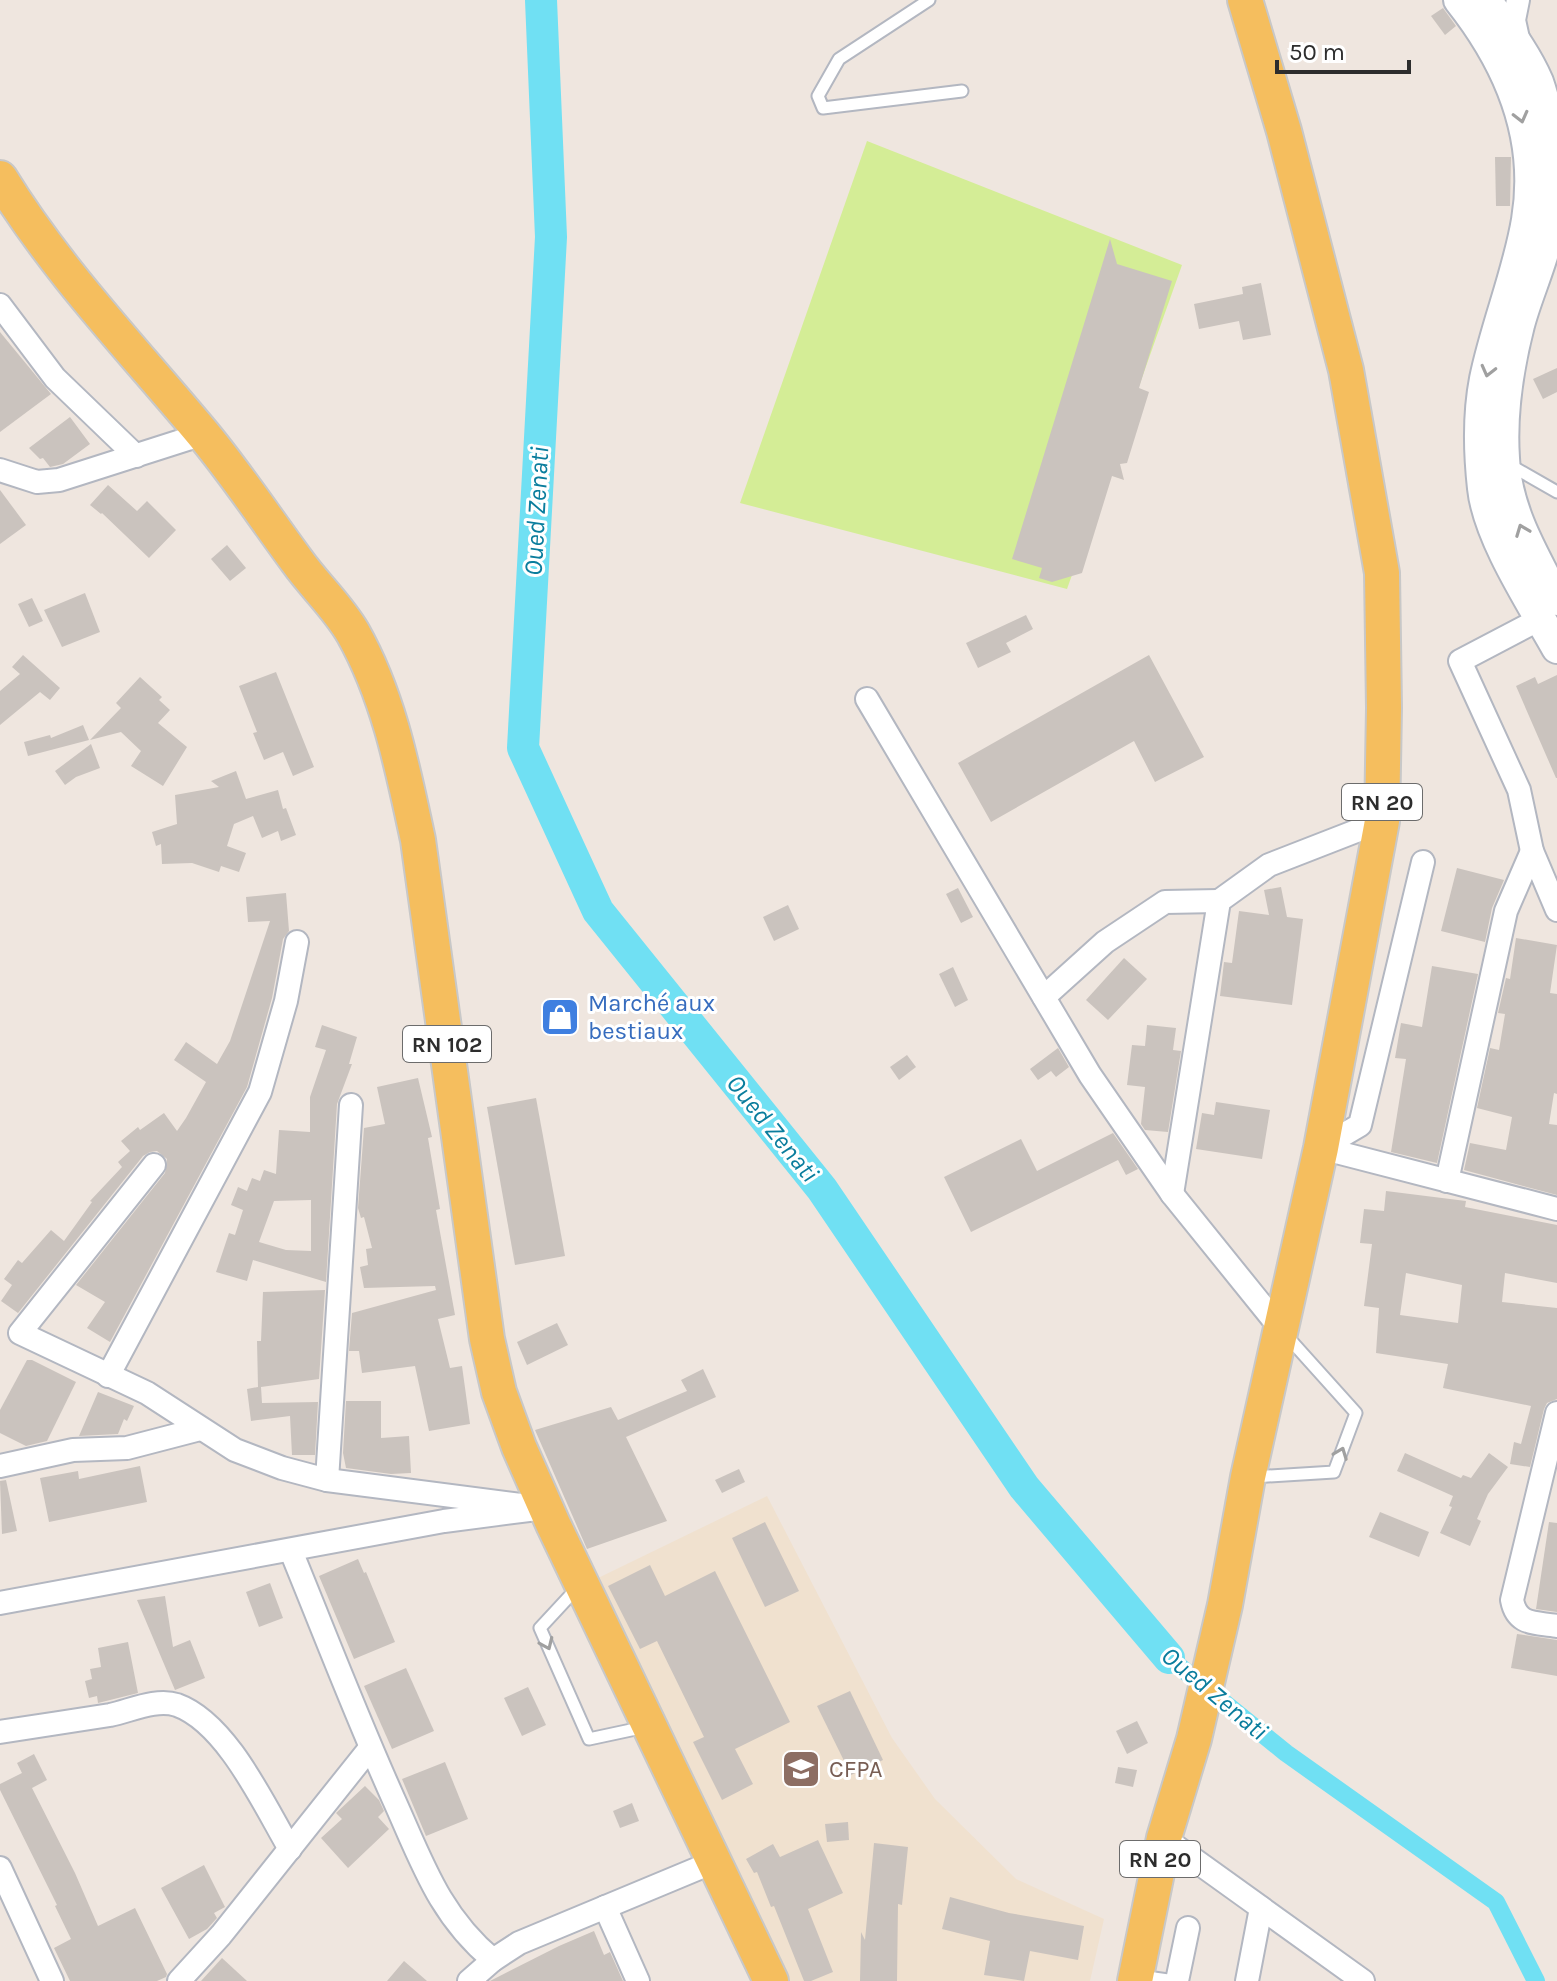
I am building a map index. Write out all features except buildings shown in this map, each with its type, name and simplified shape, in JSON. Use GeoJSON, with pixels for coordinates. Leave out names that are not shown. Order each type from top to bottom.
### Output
{"type":"FeatureCollection","features":[{"type":"Feature","properties":{"kind":"main road","name":"RN 20"},"geometry":{"type":"LineString","coordinates":[[1135,1978],[1164,1838],[1194,1739],[1225,1605],[1248,1477],[1321,1148],[1382,821],[1382,573],[1346,370],[1284,131],[1245,0]]}},
{"type":"Feature","properties":{"kind":"main road"},"geometry":{"type":"LineString","coordinates":[[1459,0],[1502,62],[1520,109],[1528,148],[1527,218],[1485,379],[1479,437],[1483,493],[1496,534],[1549,609]]}},
{"type":"Feature","properties":{"kind":"main road"},"geometry":{"type":"LineString","coordinates":[[1486,0],[1521,48],[1539,84],[1551,124],[1556,195],[1544,252],[1519,325],[1503,413],[1504,461],[1511,501],[1549,609],[1557,648]]}},
{"type":"Feature","properties":{"kind":"main road","name":"RN 102"},"geometry":{"type":"LineString","coordinates":[[0,178],[54,258],[203,434],[352,632],[380,691],[401,761],[418,840],[487,1339],[499,1392],[545,1508],[771,1981]]}},
{"type":"Feature","properties":{"kind":"street"},"geometry":{"type":"LineString","coordinates":[[1518,0],[1514,20],[1521,48]]}},
{"type":"Feature","properties":{"kind":"street"},"geometry":{"type":"LineString","coordinates":[[0,305],[55,378],[136,456]]}},
{"type":"Feature","properties":{"kind":"street"},"geometry":{"type":"LineString","coordinates":[[0,470],[37,482],[59,480],[203,434]]}},
{"type":"Feature","properties":{"kind":"street"},"geometry":{"type":"LineString","coordinates":[[1549,609],[1460,661],[1519,790],[1532,851],[1557,910]]}},
{"type":"Feature","properties":{"kind":"street"},"geometry":{"type":"LineString","coordinates":[[867,699],[1090,1075],[1172,1194],[1281,1329]]}},
{"type":"Feature","properties":{"kind":"street"},"geometry":{"type":"LineString","coordinates":[[1044,997],[1105,942],[1165,902],[1219,901],[1269,865],[1382,821]]}},
{"type":"Feature","properties":{"kind":"street"},"geometry":{"type":"LineString","coordinates":[[1447,1181],[1506,911],[1532,851]]}},
{"type":"Feature","properties":{"kind":"street"},"geometry":{"type":"LineString","coordinates":[[1321,1148],[1360,1125],[1423,862]]}},
{"type":"Feature","properties":{"kind":"street"},"geometry":{"type":"LineString","coordinates":[[1172,1194],[1219,901]]}},
{"type":"Feature","properties":{"kind":"street"},"geometry":{"type":"LineString","coordinates":[[108,1376],[260,1092],[286,1001],[297,942]]}},
{"type":"Feature","properties":{"kind":"street"},"geometry":{"type":"LineString","coordinates":[[327,1480],[351,1105]]}},
{"type":"Feature","properties":{"kind":"street"},"geometry":{"type":"LineString","coordinates":[[1321,1148],[1557,1209]]}},
{"type":"Feature","properties":{"kind":"street"},"geometry":{"type":"LineString","coordinates":[[154,1165],[20,1333],[147,1393],[235,1450],[282,1468],[327,1480],[545,1508]]}},
{"type":"Feature","properties":{"kind":"street"},"geometry":{"type":"LineString","coordinates":[[1557,1413],[1512,1600],[1514,1612],[1522,1620],[1557,1626]]}},
{"type":"Feature","properties":{"kind":"street"},"geometry":{"type":"LineString","coordinates":[[0,1466],[73,1450],[127,1448],[200,1429]]}},
{"type":"Feature","properties":{"kind":"street"},"geometry":{"type":"LineString","coordinates":[[0,1603],[444,1521],[545,1508]]}},
{"type":"Feature","properties":{"kind":"street"},"geometry":{"type":"LineString","coordinates":[[291,1551],[370,1748],[433,1887],[452,1919],[470,1940],[483,1973],[519,1943],[716,1861]]}},
{"type":"Feature","properties":{"kind":"street"},"geometry":{"type":"LineString","coordinates":[[0,1732],[114,1714],[153,1704],[175,1704],[195,1716],[219,1737],[290,1849]]}},
{"type":"Feature","properties":{"kind":"street"},"geometry":{"type":"LineString","coordinates":[[179,1981],[221,1935],[370,1748]]}},
{"type":"Feature","properties":{"kind":"street"},"geometry":{"type":"LineString","coordinates":[[1164,1838],[1363,1981]]}},
{"type":"Feature","properties":{"kind":"street"},"geometry":{"type":"LineString","coordinates":[[0,1868],[52,1981]]}},
{"type":"Feature","properties":{"kind":"street"},"geometry":{"type":"LineString","coordinates":[[605,1907],[638,1981]]}},
{"type":"Feature","properties":{"kind":"street"},"geometry":{"type":"LineString","coordinates":[[1247,1981],[1261,1908]]}},
{"type":"Feature","properties":{"kind":"street"},"geometry":{"type":"LineString","coordinates":[[1176,1981],[1188,1928]]}},
{"type":"Feature","properties":{"kind":"lane"},"geometry":{"type":"LineString","coordinates":[[929,0],[839,59],[818,96],[823,108],[962,91]]}},
{"type":"Feature","properties":{"kind":"lane"},"geometry":{"type":"LineString","coordinates":[[1504,461],[1557,492]]}},
{"type":"Feature","properties":{"kind":"lane"},"geometry":{"type":"LineString","coordinates":[[1248,1477],[1334,1472],[1356,1413],[1281,1329]]}},
{"type":"Feature","properties":{"kind":"lane"},"geometry":{"type":"LineString","coordinates":[[581,1584],[540,1628],[589,1739],[650,1726]]}},
{"type":"Feature","properties":{"kind":"lane"},"geometry":{"type":"LineString","coordinates":[[1135,1978],[1176,1981]]}},
{"type":"Feature","properties":{"kind":"shaded area","name":"CFPA"},"geometry":{"type":"Polygon","coordinates":[[[767,1496],[892,1738],[935,1799],[1016,1879],[1104,1919],[1090,1981],[790,1981],[596,1579],[767,1496]]]}},
{"type":"Feature","properties":{"kind":"green space"},"geometry":{"type":"Polygon","coordinates":[[[867,141],[1182,265],[1067,589],[740,503],[867,141]]]}},
{"type":"Feature","properties":{"kind":"waterway","name":"Oued Zenati"},"geometry":{"type":"LineString","coordinates":[[541,0],[551,237],[523,748],[598,911],[822,1189],[1024,1487],[1169,1658]]}},
{"type":"Feature","properties":{"kind":"waterway","name":"Oued Zenati"},"geometry":{"type":"LineString","coordinates":[[1169,1658],[1286,1753],[1496,1902],[1536,1981]]}},
{"type":"Feature","properties":{"kind":"place","name":"Marché aux bestiaux"},"geometry":{"type":"Point","coordinates":[560,1017]}},
{"type":"Feature","properties":{"kind":"place","name":"CFPA"},"geometry":{"type":"Point","coordinates":[801,1769]}}]}
